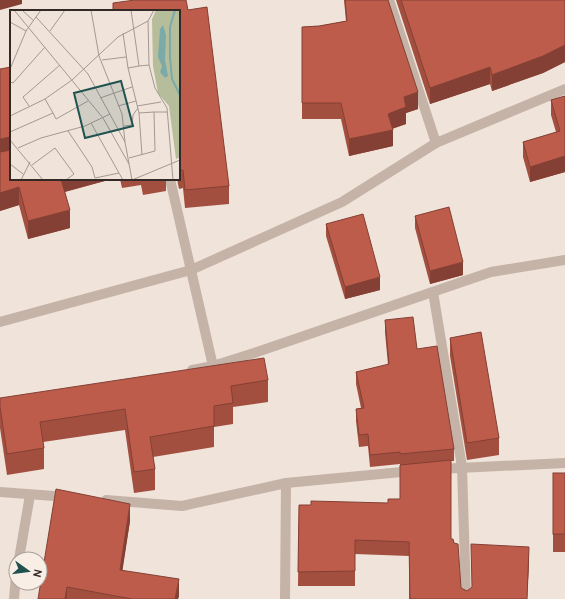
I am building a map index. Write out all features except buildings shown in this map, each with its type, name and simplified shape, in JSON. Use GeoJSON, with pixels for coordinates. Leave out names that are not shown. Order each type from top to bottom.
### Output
{"type":"FeatureCollection","features":[{"type":"Feature","properties":{"kind":"street"},"geometry":{"type":"LineString","coordinates":[[389,0],[436,144]]}},
{"type":"Feature","properties":{"kind":"street"},"geometry":{"type":"LineString","coordinates":[[0,322],[191,270],[342,202],[436,144],[565,89]]}},
{"type":"Feature","properties":{"kind":"street"},"geometry":{"type":"LineString","coordinates":[[170,180],[213,366]]}},
{"type":"Feature","properties":{"kind":"street"},"geometry":{"type":"LineString","coordinates":[[182,371],[213,366],[254,353],[491,272],[565,260]]}},
{"type":"Feature","properties":{"kind":"street"},"geometry":{"type":"LineString","coordinates":[[433,292],[462,467],[466,599]]}},
{"type":"Feature","properties":{"kind":"street"},"geometry":{"type":"LineString","coordinates":[[98,500],[182,506],[286,483],[462,467],[565,463]]}},
{"type":"Feature","properties":{"kind":"street"},"geometry":{"type":"LineString","coordinates":[[286,483],[286,599]]}},
{"type":"Feature","properties":{"kind":"street"},"geometry":{"type":"LineString","coordinates":[[0,492],[76,498]]}},
{"type":"Feature","properties":{"kind":"street"},"geometry":{"type":"LineString","coordinates":[[20,551],[30,494]]}}]}
